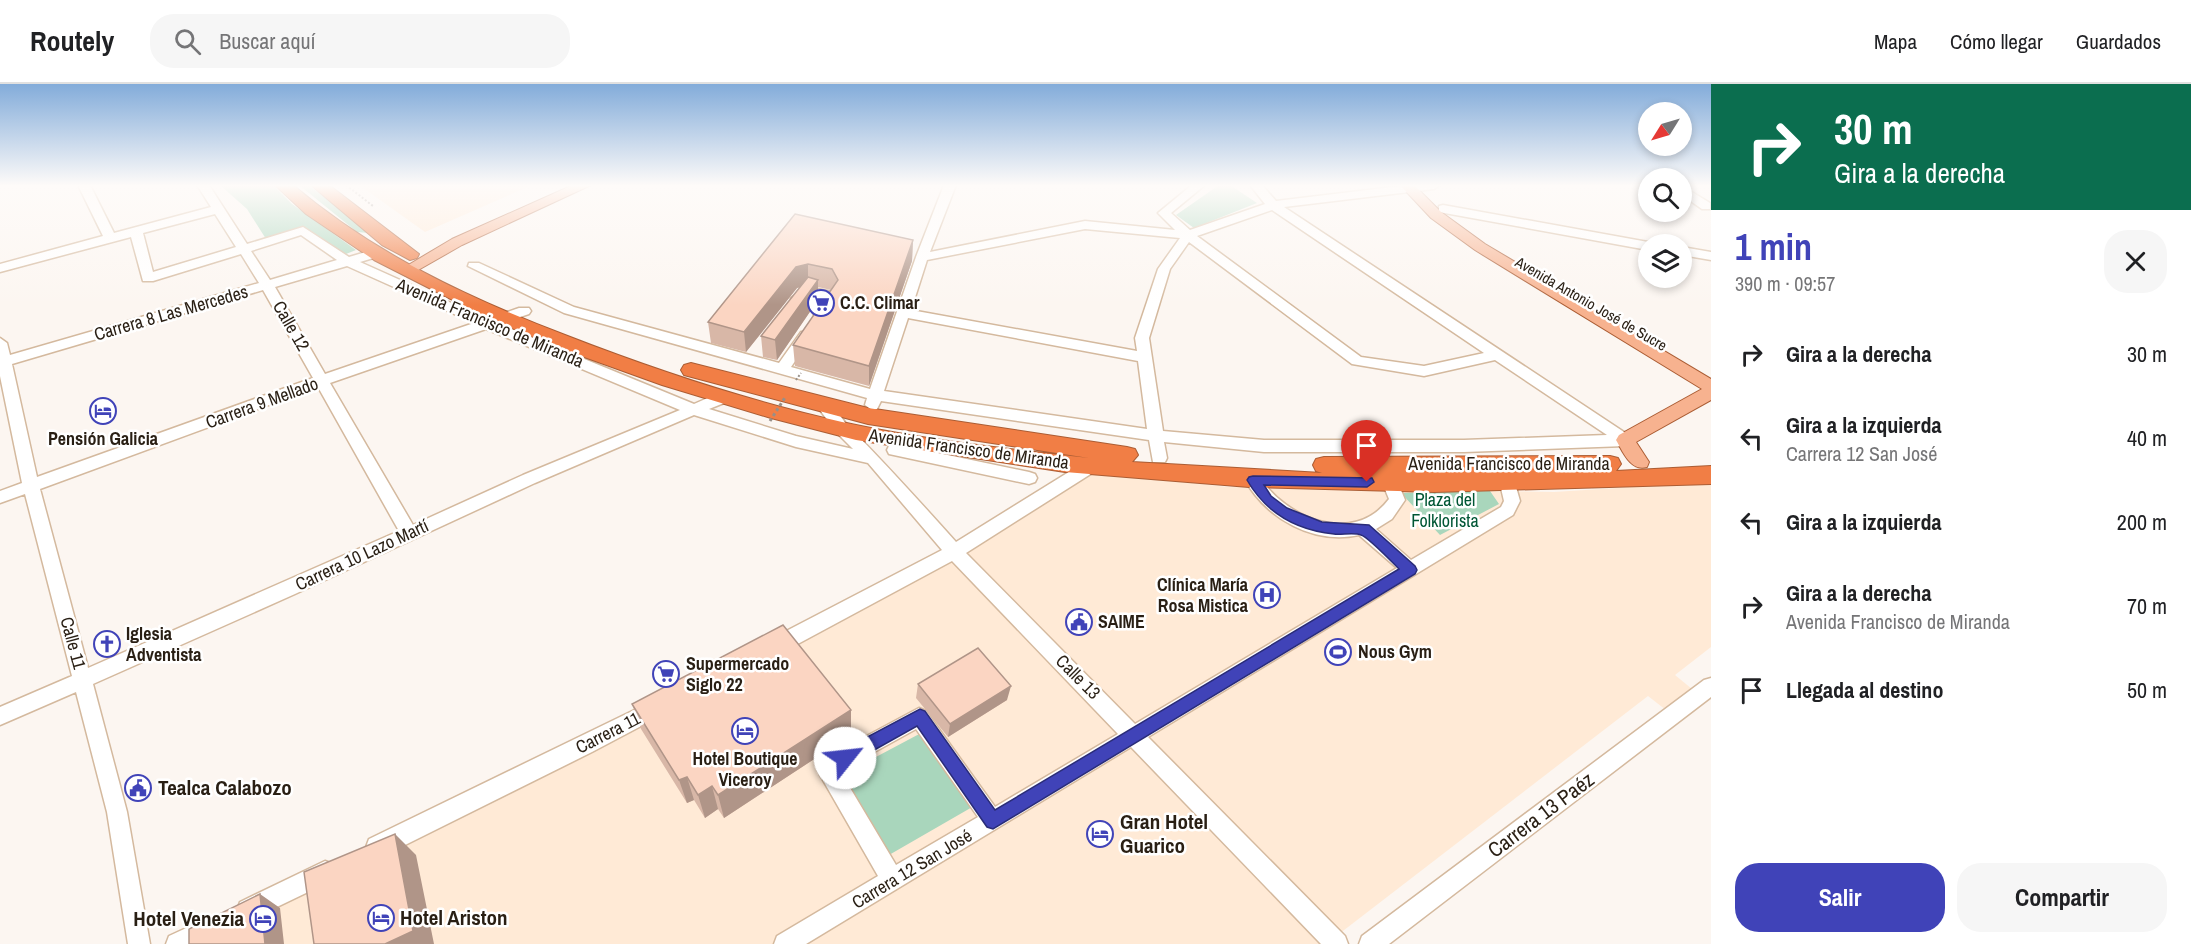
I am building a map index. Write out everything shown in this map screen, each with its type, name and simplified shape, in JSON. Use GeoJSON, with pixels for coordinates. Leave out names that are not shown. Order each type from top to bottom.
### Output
{"type":"FeatureCollection","features":[{"type":"Feature","properties":{"kind":"highway","name":"Avenida Francisco de Miranda"},"geometry":{"type":"LineString","coordinates":[[335,225],[376,253],[410,262]]}},
{"type":"Feature","properties":{"kind":"highway","name":"Avenida Francisco de Miranda"},"geometry":{"type":"LineString","coordinates":[[368,225],[410,262],[506,318],[625,366],[724,398],[923,449],[1002,464],[1091,466],[1159,458],[1234,464],[1502,474]]}},
{"type":"Feature","properties":{"kind":"highway","name":"Avenida Francisco de Miranda"},"geometry":{"type":"LineString","coordinates":[[506,318],[824,406],[872,406],[1124,462],[1253,480],[1390,482],[1502,474],[1602,472],[1711,475]]}},
{"type":"Feature","properties":{"kind":"highway","name":"Avenida Francisco de Miranda"},"geometry":{"type":"LineString","coordinates":[[1602,472],[1640,462],[1711,458]]}},
{"type":"Feature","properties":{"kind":"main road"},"geometry":{"type":"LineString","coordinates":[[410,262],[483,225]]}},
{"type":"Feature","properties":{"kind":"main road"},"geometry":{"type":"LineString","coordinates":[[410,262],[495,225]]}},
{"type":"Feature","properties":{"kind":"main road","name":"Avenida Antonio José de Sucre"},"geometry":{"type":"LineString","coordinates":[[1450,225],[1480,247],[1710,393]]}},
{"type":"Feature","properties":{"kind":"main road","name":"Avenida Antonio José de Sucre"},"geometry":{"type":"LineString","coordinates":[[1462,225],[1511,258],[1711,372]]}},
{"type":"Feature","properties":{"kind":"main road"},"geometry":{"type":"LineString","coordinates":[[1640,462],[1625,440],[1710,393]]}},
{"type":"Feature","properties":{"kind":"street"},"geometry":{"type":"LineString","coordinates":[[104,225],[110,238]]}},
{"type":"Feature","properties":{"kind":"street"},"geometry":{"type":"LineString","coordinates":[[0,268],[161,225]]}},
{"type":"Feature","properties":{"kind":"street","name":"Calle 12"},"geometry":{"type":"LineString","coordinates":[[229,225],[323,380],[409,533]]}},
{"type":"Feature","properties":{"kind":"street"},"geometry":{"type":"LineString","coordinates":[[872,406],[934,225]]}},
{"type":"Feature","properties":{"kind":"street"},"geometry":{"type":"LineString","coordinates":[[922,257],[1083,225]]}},
{"type":"Feature","properties":{"kind":"street"},"geometry":{"type":"LineString","coordinates":[[1085,225],[1188,235],[1216,225]]}},
{"type":"Feature","properties":{"kind":"street"},"geometry":{"type":"LineString","coordinates":[[1177,225],[1357,362],[1424,371],[1496,355]]}},
{"type":"Feature","properties":{"kind":"street"},"geometry":{"type":"LineString","coordinates":[[1302,225],[1625,440]]}},
{"type":"Feature","properties":{"kind":"street"},"geometry":{"type":"LineString","coordinates":[[1532,225],[1638,244]]}},
{"type":"Feature","properties":{"kind":"street","name":"Avenida Francisco de Miranda"},"geometry":{"type":"LineString","coordinates":[[244,249],[303,231],[347,261],[506,318],[697,411],[796,441],[873,459]]}},
{"type":"Feature","properties":{"kind":"street"},"geometry":{"type":"LineString","coordinates":[[136,232],[148,278],[244,249]]}},
{"type":"Feature","properties":{"kind":"street"},"geometry":{"type":"LineString","coordinates":[[1159,458],[1142,338],[1164,269],[1188,235]]}},
{"type":"Feature","properties":{"kind":"street","name":"Carrera 8 Las Mercedes"},"geometry":{"type":"LineString","coordinates":[[2,356],[267,285],[376,253]]}},
{"type":"Feature","properties":{"kind":"street"},"geometry":{"type":"LineString","coordinates":[[1692,253],[1711,256]]}},
{"type":"Feature","properties":{"kind":"street","name":"Avenida Francisco de Miranda"},"geometry":{"type":"LineString","coordinates":[[474,266],[569,310],[753,356],[872,406],[1264,446],[1464,446],[1625,440]]}},
{"type":"Feature","properties":{"kind":"street"},"geometry":{"type":"LineString","coordinates":[[782,369],[828,299],[827,296],[808,291],[804,292],[792,306]]}},
{"type":"Feature","properties":{"kind":"street"},"geometry":{"type":"LineString","coordinates":[[903,314],[1144,357]]}},
{"type":"Feature","properties":{"kind":"street","name":"Carrera 9 Mellado"},"geometry":{"type":"LineString","coordinates":[[0,497],[323,380],[506,318]]}},
{"type":"Feature","properties":{"kind":"street","name":"Calle 11"},"geometry":{"type":"LineString","coordinates":[[2,356],[31,486],[117,812],[139,944]]}},
{"type":"Feature","properties":{"kind":"street","name":"Carrera 10 Lazo Martí"},"geometry":{"type":"LineString","coordinates":[[0,716],[529,479],[724,398]]}},
{"type":"Feature","properties":{"kind":"street","name":"Calle 13"},"geometry":{"type":"LineString","coordinates":[[824,406],[842,429],[873,459],[954,552],[1337,944]]}},
{"type":"Feature","properties":{"kind":"street","name":"Avenida Francisco de Miranda"},"geometry":{"type":"LineString","coordinates":[[895,450],[923,449]]}},
{"type":"Feature","properties":{"kind":"street","name":"Avenida Francisco de Miranda"},"geometry":{"type":"LineString","coordinates":[[1002,464],[1029,478]]}},
{"type":"Feature","properties":{"kind":"street"},"geometry":{"type":"LineString","coordinates":[[754,657],[954,552],[1091,466]]}},
{"type":"Feature","properties":{"kind":"street","name":"Carrera 12 San José"},"geometry":{"type":"LineString","coordinates":[[785,944],[1507,511],[1512,501],[1502,474]]}},
{"type":"Feature","properties":{"kind":"street"},"geometry":{"type":"LineString","coordinates":[[1253,480],[1266,499],[1291,517],[1320,528],[1346,530],[1364,529],[1380,522],[1393,509],[1397,500],[1390,482]]}},
{"type":"Feature","properties":{"kind":"street"},"geometry":{"type":"LineString","coordinates":[[1364,529],[1410,570]]}},
{"type":"Feature","properties":{"kind":"street","name":"Carrera 13 Paéz"},"geometry":{"type":"LineString","coordinates":[[1370,944],[1711,686]]}},
{"type":"Feature","properties":{"kind":"street","name":"Carrera 11"},"geometry":{"type":"LineString","coordinates":[[360,855],[585,746],[669,702]]}},
{"type":"Feature","properties":{"kind":"street"},"geometry":{"type":"LineString","coordinates":[[893,880],[826,768],[920,717],[993,821]]}},
{"type":"Feature","properties":{"kind":"street"},"geometry":{"type":"LineString","coordinates":[[177,944],[338,866]]}},
{"type":"Feature","properties":{"kind":"path"},"geometry":{"type":"LineString","coordinates":[[796,380],[801,374]]}},
{"type":"Feature","properties":{"kind":"path"},"geometry":{"type":"LineString","coordinates":[[770,420],[786,396]]}},
{"type":"Feature","properties":{"kind":"shaded area"},"geometry":{"type":"Polygon","coordinates":[[[415,225],[441,225],[425,232],[415,225]]]}},
{"type":"Feature","properties":{"kind":"shaded area"},"geometry":{"type":"Polygon","coordinates":[[[1090,472],[1228,487],[1554,492],[1711,482],[1711,647],[1675,675],[1692,689],[1666,710],[1648,696],[1326,944],[194,944],[621,738],[1090,472]]]}},
{"type":"Feature","properties":{"kind":"green space"},"geometry":{"type":"Polygon","coordinates":[[[257,225],[321,225],[356,250],[346,254],[303,227],[266,239],[257,225]]]}},
{"type":"Feature","properties":{"kind":"green space"},"geometry":{"type":"Polygon","coordinates":[[[349,225],[362,225],[369,233],[357,232],[349,225]]]}},
{"type":"Feature","properties":{"kind":"green space","name":"Plaza del Folklorista"},"geometry":{"type":"Polygon","coordinates":[[[1490,491],[1499,504],[1440,535],[1401,493],[1490,491]]]}},
{"type":"Feature","properties":{"kind":"green space"},"geometry":{"type":"Polygon","coordinates":[[[923,732],[974,806],[889,855],[842,775],[923,732]]]}},
{"type":"Feature","properties":{"kind":"building"},"geometry":{"type":"Polygon","coordinates":[[[786,225],[846,225],[913,240],[869,366],[793,345],[838,280],[832,269],[808,264],[796,267],[744,332],[708,322],[786,225]]]}},
{"type":"Feature","properties":{"kind":"building"},"geometry":{"type":"Polygon","coordinates":[[[808,277],[818,280],[775,340],[761,336],[808,277]]]}},
{"type":"Feature","properties":{"kind":"building","name":"Hotel Boutique Viceroy"},"geometry":{"type":"Polygon","coordinates":[[[783,625],[851,710],[718,795],[712,786],[698,795],[687,777],[679,780],[632,704],[783,625]]]}},
{"type":"Feature","properties":{"kind":"building"},"geometry":{"type":"Polygon","coordinates":[[[978,648],[1011,686],[950,724],[918,684],[978,648]]]}},
{"type":"Feature","properties":{"kind":"building"},"geometry":{"type":"Polygon","coordinates":[[[395,834],[413,931],[385,944],[314,944],[304,872],[395,834]]]}},
{"type":"Feature","properties":{"kind":"building"},"geometry":{"type":"Polygon","coordinates":[[[260,894],[265,944],[189,944],[189,929],[260,894]]]}},
{"type":"Feature","properties":{"kind":"place","name":"C.C. Climar"},"geometry":{"type":"Point","coordinates":[821,303]}},
{"type":"Feature","properties":{"kind":"place","name":"Pensión Galicia"},"geometry":{"type":"Point","coordinates":[103,411]}},
{"type":"Feature","properties":{"kind":"place","name":"Clínica María Rosa Mistica"},"geometry":{"type":"Point","coordinates":[1267,595]}},
{"type":"Feature","properties":{"kind":"place","name":"SAIME"},"geometry":{"type":"Point","coordinates":[1079,622]}},
{"type":"Feature","properties":{"kind":"place","name":"Iglesia Adventista"},"geometry":{"type":"Point","coordinates":[107,644]}},
{"type":"Feature","properties":{"kind":"place","name":"Nous Gym"},"geometry":{"type":"Point","coordinates":[1338,652]}},
{"type":"Feature","properties":{"kind":"place","name":"Supermercado Siglo 22"},"geometry":{"type":"Point","coordinates":[666,674]}},
{"type":"Feature","properties":{"kind":"place","name":"Hotel Boutique Viceroy"},"geometry":{"type":"Point","coordinates":[745,731]}},
{"type":"Feature","properties":{"kind":"place","name":"Tealca Calabozo"},"geometry":{"type":"Point","coordinates":[138,788]}},
{"type":"Feature","properties":{"kind":"place","name":"Gran Hotel Guarico"},"geometry":{"type":"Point","coordinates":[1100,834]}},
{"type":"Feature","properties":{"kind":"place","name":"Hotel Ariston"},"geometry":{"type":"Point","coordinates":[381,918]}},
{"type":"Feature","properties":{"kind":"place","name":"Hotel Venezia"},"geometry":{"type":"Point","coordinates":[263,919]}},
{"type":"Feature","properties":{"kind":"route"},"geometry":{"type":"LineString","coordinates":[[845,758],[920,717],[993,821],[1410,570],[1364,529],[1320,528],[1282,512],[1266,499],[1253,480],[1367,482]]}}]}
